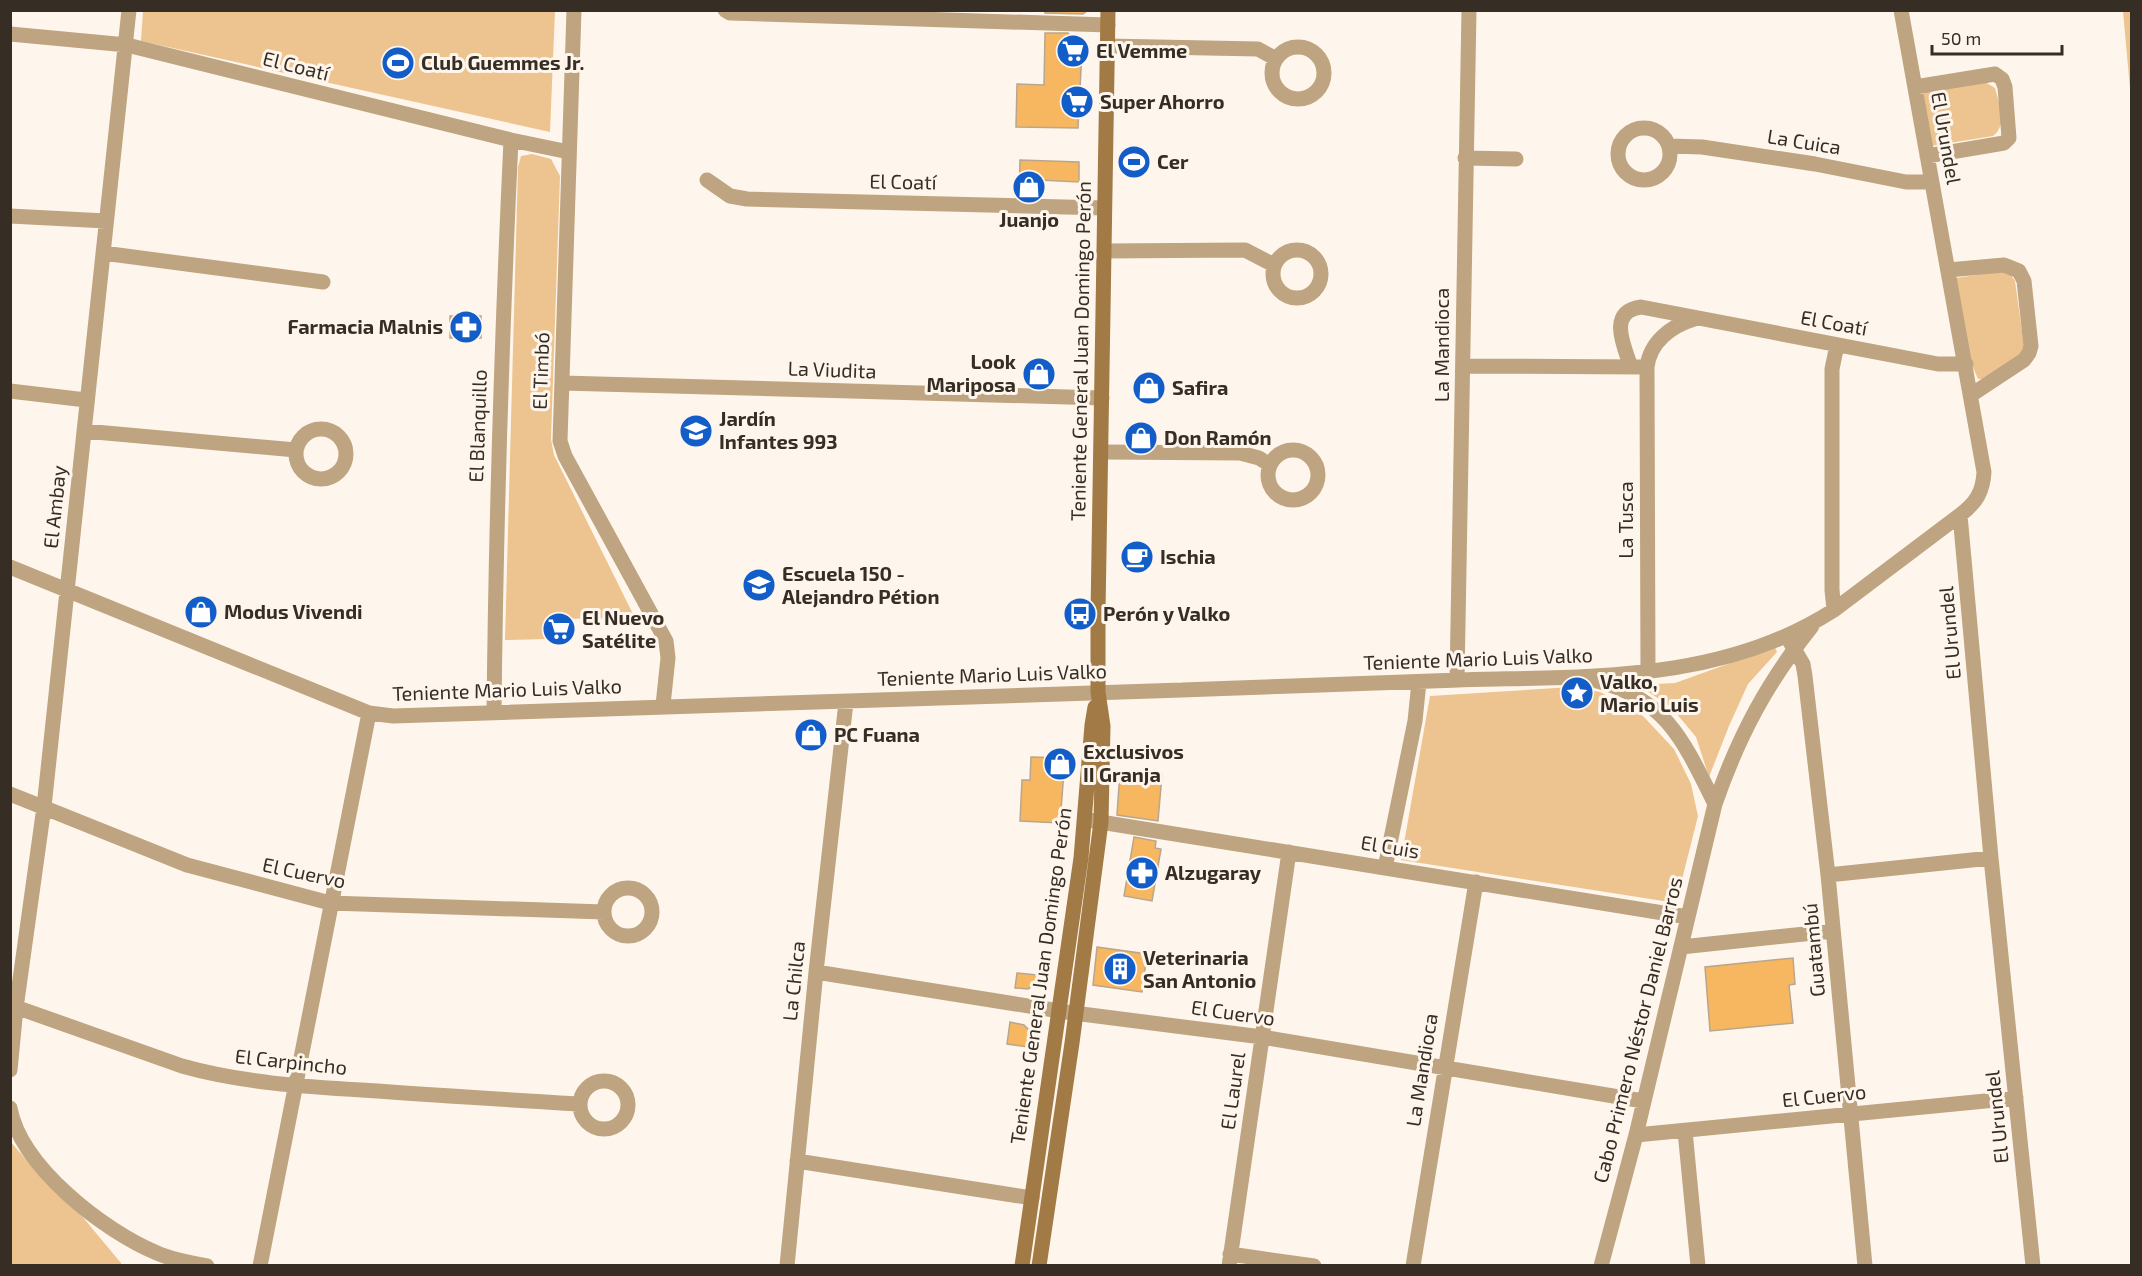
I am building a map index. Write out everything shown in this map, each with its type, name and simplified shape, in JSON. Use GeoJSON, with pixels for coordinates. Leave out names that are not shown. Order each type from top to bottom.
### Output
{"type":"FeatureCollection","features":[{"type":"Feature","properties":{"kind":"main road","name":"Teniente General Juan Domingo Perón"},"geometry":{"type":"LineString","coordinates":[[1039,1266],[1101,822],[1103,726],[1098,692],[1108,18]]}},
{"type":"Feature","properties":{"kind":"main road","name":"Teniente General Juan Domingo Perón"},"geometry":{"type":"LineString","coordinates":[[1022,1266],[1060,1011],[1085,819],[1092,725],[1098,692]]}},
{"type":"Feature","properties":{"kind":"street","name":"El Ambay"},"geometry":{"type":"LineString","coordinates":[[10,1070],[13,1007],[44,807],[129,10]]}},
{"type":"Feature","properties":{"kind":"street","name":"El Timbó"},"geometry":{"type":"LineString","coordinates":[[574,10],[560,441],[565,456],[666,641],[668,658],[663,705]]}},
{"type":"Feature","properties":{"kind":"street"},"geometry":{"type":"LineString","coordinates":[[725,10],[730,13],[1108,18]]}},
{"type":"Feature","properties":{"kind":"street","name":"La Mandioca"},"geometry":{"type":"LineString","coordinates":[[1457,680],[1469,10]]}},
{"type":"Feature","properties":{"kind":"street","name":"El Urundel"},"geometry":{"type":"LineString","coordinates":[[1901,10],[1984,472],[1984,484],[1979,496],[1960,515],[1991,858],[2033,1266]]}},
{"type":"Feature","properties":{"kind":"street","name":"El Coatí"},"geometry":{"type":"LineString","coordinates":[[10,34],[127,45],[511,140],[569,152]]}},
{"type":"Feature","properties":{"kind":"street"},"geometry":{"type":"LineString","coordinates":[[1107,46],[1258,49],[1276,58]]}},
{"type":"Feature","properties":{"kind":"street"},"geometry":{"type":"LineString","coordinates":[[1916,87],[1995,74],[2002,79],[2005,87],[2009,138],[2004,143],[1927,156]]}},
{"type":"Feature","properties":{"kind":"street","name":"El Blanquillo"},"geometry":{"type":"LineString","coordinates":[[494,712],[496,516],[511,140]]}},
{"type":"Feature","properties":{"kind":"street","name":"La Cuica"},"geometry":{"type":"LineString","coordinates":[[1669,147],[1702,147],[1815,164],[1906,182],[1932,182]]}},
{"type":"Feature","properties":{"kind":"street"},"geometry":{"type":"LineString","coordinates":[[1465,158],[1516,159]]}},
{"type":"Feature","properties":{"kind":"street","name":"El Coatí"},"geometry":{"type":"LineString","coordinates":[[707,180],[730,196],[747,199],[1104,208]]}},
{"type":"Feature","properties":{"kind":"street"},"geometry":{"type":"LineString","coordinates":[[10,216],[106,221]]}},
{"type":"Feature","properties":{"kind":"street"},"geometry":{"type":"LineString","coordinates":[[1104,251],[1245,250],[1274,265]]}},
{"type":"Feature","properties":{"kind":"street"},"geometry":{"type":"LineString","coordinates":[[103,253],[323,282]]}},
{"type":"Feature","properties":{"kind":"street"},"geometry":{"type":"LineString","coordinates":[[1948,270],[2004,264],[2019,272],[2024,281],[2031,346],[2029,353],[2024,360],[1971,394]]}},
{"type":"Feature","properties":{"kind":"street","name":"El Coatí"},"geometry":{"type":"LineString","coordinates":[[1631,367],[1620,326],[1624,315],[1632,309],[1641,308],[1938,364],[1966,364]]}},
{"type":"Feature","properties":{"kind":"street"},"geometry":{"type":"LineString","coordinates":[[1463,366],[1647,367],[1649,354],[1664,335],[1682,323],[1694,319]]}},
{"type":"Feature","properties":{"kind":"street"},"geometry":{"type":"LineString","coordinates":[[1834,610],[1832,590],[1832,369],[1837,345]]}},
{"type":"Feature","properties":{"kind":"street","name":"La Tusca"},"geometry":{"type":"LineString","coordinates":[[1647,367],[1648,673]]}},
{"type":"Feature","properties":{"kind":"street","name":"La Viudita"},"geometry":{"type":"LineString","coordinates":[[562,383],[1102,399]]}},
{"type":"Feature","properties":{"kind":"street"},"geometry":{"type":"LineString","coordinates":[[10,391],[86,400]]}},
{"type":"Feature","properties":{"kind":"street"},"geometry":{"type":"LineString","coordinates":[[84,431],[296,450]]}},
{"type":"Feature","properties":{"kind":"street"},"geometry":{"type":"LineString","coordinates":[[1101,452],[1240,453],[1259,458],[1270,465]]}},
{"type":"Feature","properties":{"kind":"street","name":"Teniente Mario Luis Valko"},"geometry":{"type":"LineString","coordinates":[[10,567],[369,713],[393,716],[663,705],[846,702],[1457,680],[1585,678],[1648,673],[1704,664],[1757,647],[1814,623],[1960,515]]}},
{"type":"Feature","properties":{"kind":"street","name":"Cabo Primero Néstor Daniel Barros"},"geometry":{"type":"LineString","coordinates":[[1601,1266],[1636,1135],[1715,804],[1744,730],[1762,695],[1814,623]]}},
{"type":"Feature","properties":{"kind":"street","name":"Guatambú"},"geometry":{"type":"LineString","coordinates":[[1785,635],[1803,664],[1805,676],[1828,875],[1865,1266]]}},
{"type":"Feature","properties":{"kind":"street"},"geometry":{"type":"LineString","coordinates":[[1585,678],[1623,689],[1653,707],[1679,736],[1715,804]]}},
{"type":"Feature","properties":{"kind":"street"},"geometry":{"type":"LineString","coordinates":[[1385,868],[1415,721],[1419,682]]}},
{"type":"Feature","properties":{"kind":"street","name":"La Chilca"},"geometry":{"type":"LineString","coordinates":[[787,1266],[846,702]]}},
{"type":"Feature","properties":{"kind":"street"},"geometry":{"type":"LineString","coordinates":[[260,1266],[369,713]]}},
{"type":"Feature","properties":{"kind":"street","name":"El Cuervo"},"geometry":{"type":"LineString","coordinates":[[10,794],[187,865],[330,903],[604,912]]}},
{"type":"Feature","properties":{"kind":"street","name":"El Cuis"},"geometry":{"type":"LineString","coordinates":[[1085,819],[1688,916]]}},
{"type":"Feature","properties":{"kind":"street","name":"El Laurel"},"geometry":{"type":"LineString","coordinates":[[1229,1260],[1289,852]]}},
{"type":"Feature","properties":{"kind":"street"},"geometry":{"type":"LineString","coordinates":[[1828,875],[1991,858]]}},
{"type":"Feature","properties":{"kind":"street","name":"La Mandioca"},"geometry":{"type":"LineString","coordinates":[[1413,1266],[1476,882]]}},
{"type":"Feature","properties":{"kind":"street"},"geometry":{"type":"LineString","coordinates":[[1681,947],[1833,930]]}},
{"type":"Feature","properties":{"kind":"street","name":"El Cuervo"},"geometry":{"type":"LineString","coordinates":[[816,972],[1060,1011],[1262,1037],[1643,1101]]}},
{"type":"Feature","properties":{"kind":"street","name":"El Carpincho"},"geometry":{"type":"LineString","coordinates":[[13,1007],[200,1071],[247,1081],[579,1104]]}},
{"type":"Feature","properties":{"kind":"street","name":"El Cuervo"},"geometry":{"type":"LineString","coordinates":[[1636,1135],[2016,1098]]}},
{"type":"Feature","properties":{"kind":"street"},"geometry":{"type":"LineString","coordinates":[[10,1108],[18,1134],[43,1168],[69,1196],[94,1217],[157,1253],[184,1262],[207,1266]]}},
{"type":"Feature","properties":{"kind":"street"},"geometry":{"type":"LineString","coordinates":[[1685,1131],[1698,1266]]}},
{"type":"Feature","properties":{"kind":"street"},"geometry":{"type":"LineString","coordinates":[[797,1161],[1032,1198]]}},
{"type":"Feature","properties":{"kind":"street"},"geometry":{"type":"LineString","coordinates":[[1229,1260],[1314,1266]]}},
{"type":"Feature","properties":{"kind":"shaded area","name":"Club Guemmes Jr."},"geometry":{"type":"Polygon","coordinates":[[[143,11],[555,11],[550,132],[141,41],[143,11]]]}},
{"type":"Feature","properties":{"kind":"shaded area"},"geometry":{"type":"Polygon","coordinates":[[[2123,11],[2131,11],[2131,100],[2123,11]]]}},
{"type":"Feature","properties":{"kind":"shaded area"},"geometry":{"type":"Polygon","coordinates":[[[1985,82],[1995,88],[2001,114],[1998,131],[1993,136],[1931,146],[1922,95],[1925,92],[1985,82]]]}},
{"type":"Feature","properties":{"kind":"shaded area"},"geometry":{"type":"Polygon","coordinates":[[[532,154],[551,159],[560,176],[551,439],[554,455],[635,618],[550,619],[549,639],[505,640],[518,167],[521,156],[532,154]]]}},
{"type":"Feature","properties":{"kind":"shaded area"},"geometry":{"type":"Polygon","coordinates":[[[2004,271],[2015,281],[2024,346],[2019,357],[1982,379],[1978,379],[1971,363],[1956,278],[2004,271]]]}},
{"type":"Feature","properties":{"kind":"shaded area"},"geometry":{"type":"Polygon","coordinates":[[[1775,647],[1777,652],[1748,684],[1709,777],[1696,737],[1671,707],[1638,685],[1675,683],[1775,647]]]}},
{"type":"Feature","properties":{"kind":"shaded area"},"geometry":{"type":"Polygon","coordinates":[[[1572,687],[1600,692],[1643,716],[1674,749],[1691,784],[1698,816],[1676,903],[1401,860],[1430,696],[1572,687]]]}},
{"type":"Feature","properties":{"kind":"shaded area"},"geometry":{"type":"Polygon","coordinates":[[[10,1141],[35,1170],[81,1215],[121,1265],[11,1265],[10,1141]]]}},
{"type":"Feature","properties":{"kind":"building"},"geometry":{"type":"Polygon","coordinates":[[[1045,10],[1088,10],[1083,14],[1045,13],[1045,10]]]}},
{"type":"Feature","properties":{"kind":"building"},"geometry":{"type":"Polygon","coordinates":[[[1045,33],[1068,33],[1082,50],[1078,128],[1016,127],[1017,84],[1044,85],[1045,33]]]}},
{"type":"Feature","properties":{"kind":"building"},"geometry":{"type":"Polygon","coordinates":[[[1020,160],[1079,162],[1079,182],[1039,180],[1038,197],[1019,196],[1020,160]]]}},
{"type":"Feature","properties":{"kind":"building","name":"Farmacia Malnis"},"geometry":{"type":"Polygon","coordinates":[[[450,316],[481,316],[481,338],[450,338],[450,316]]]}},
{"type":"Feature","properties":{"kind":"building"},"geometry":{"type":"Polygon","coordinates":[[[1031,757],[1065,758],[1060,823],[1020,821],[1022,780],[1030,780],[1031,757]]]}},
{"type":"Feature","properties":{"kind":"building"},"geometry":{"type":"Polygon","coordinates":[[[1120,771],[1162,775],[1158,821],[1117,815],[1120,771]]]}},
{"type":"Feature","properties":{"kind":"building","name":"Alzugaray"},"geometry":{"type":"Polygon","coordinates":[[[1134,837],[1156,841],[1155,848],[1161,849],[1152,901],[1124,896],[1134,837]]]}},
{"type":"Feature","properties":{"kind":"building","name":"Veterinaria San Antonio"},"geometry":{"type":"Polygon","coordinates":[[[1097,947],[1147,954],[1142,992],[1093,985],[1097,947]]]}},
{"type":"Feature","properties":{"kind":"building"},"geometry":{"type":"Polygon","coordinates":[[[1793,958],[1795,984],[1789,985],[1793,1023],[1710,1031],[1705,967],[1793,958]]]}},
{"type":"Feature","properties":{"kind":"building"},"geometry":{"type":"Polygon","coordinates":[[[1017,973],[1048,976],[1028,989],[1015,988],[1017,973]]]}},
{"type":"Feature","properties":{"kind":"building"},"geometry":{"type":"Polygon","coordinates":[[[1010,1022],[1024,1025],[1031,1032],[1028,1047],[1007,1044],[1010,1022]]]}},
{"type":"Feature","properties":{"kind":"place","name":"El Vemme"},"geometry":{"type":"Point","coordinates":[1073,51]}},
{"type":"Feature","properties":{"kind":"place","name":"Club Guemmes Jr."},"geometry":{"type":"Point","coordinates":[398,63]}},
{"type":"Feature","properties":{"kind":"place","name":"Super Ahorro"},"geometry":{"type":"Point","coordinates":[1077,102]}},
{"type":"Feature","properties":{"kind":"place","name":"Cer"},"geometry":{"type":"Point","coordinates":[1134,162]}},
{"type":"Feature","properties":{"kind":"place","name":"Juanjo"},"geometry":{"type":"Point","coordinates":[1029,187]}},
{"type":"Feature","properties":{"kind":"place","name":"Farmacia Malnis"},"geometry":{"type":"Point","coordinates":[466,327]}},
{"type":"Feature","properties":{"kind":"place","name":"Look Mariposa"},"geometry":{"type":"Point","coordinates":[1039,374]}},
{"type":"Feature","properties":{"kind":"place","name":"Safira"},"geometry":{"type":"Point","coordinates":[1149,388]}},
{"type":"Feature","properties":{"kind":"place","name":"Jardín Infantes 993"},"geometry":{"type":"Point","coordinates":[696,431]}},
{"type":"Feature","properties":{"kind":"place","name":"Don Ramón"},"geometry":{"type":"Point","coordinates":[1141,438]}},
{"type":"Feature","properties":{"kind":"place","name":"Ischia"},"geometry":{"type":"Point","coordinates":[1137,557]}},
{"type":"Feature","properties":{"kind":"place","name":"Escuela 150 - Alejandro Pétion"},"geometry":{"type":"Point","coordinates":[759,585]}},
{"type":"Feature","properties":{"kind":"place","name":"Modus Vivendi"},"geometry":{"type":"Point","coordinates":[201,612]}},
{"type":"Feature","properties":{"kind":"place","name":"Perón y Valko"},"geometry":{"type":"Point","coordinates":[1080,614]}},
{"type":"Feature","properties":{"kind":"place","name":"El Nuevo Satélite"},"geometry":{"type":"Point","coordinates":[559,629]}},
{"type":"Feature","properties":{"kind":"place","name":"Valko, Mario Luis"},"geometry":{"type":"Point","coordinates":[1577,693]}},
{"type":"Feature","properties":{"kind":"place","name":"PC Fuana"},"geometry":{"type":"Point","coordinates":[811,735]}},
{"type":"Feature","properties":{"kind":"place","name":"Exclusivos II Granja"},"geometry":{"type":"Point","coordinates":[1060,764]}},
{"type":"Feature","properties":{"kind":"place","name":"Alzugaray"},"geometry":{"type":"Point","coordinates":[1142,873]}},
{"type":"Feature","properties":{"kind":"place","name":"Veterinaria San Antonio"},"geometry":{"type":"Point","coordinates":[1120,969]}}]}
